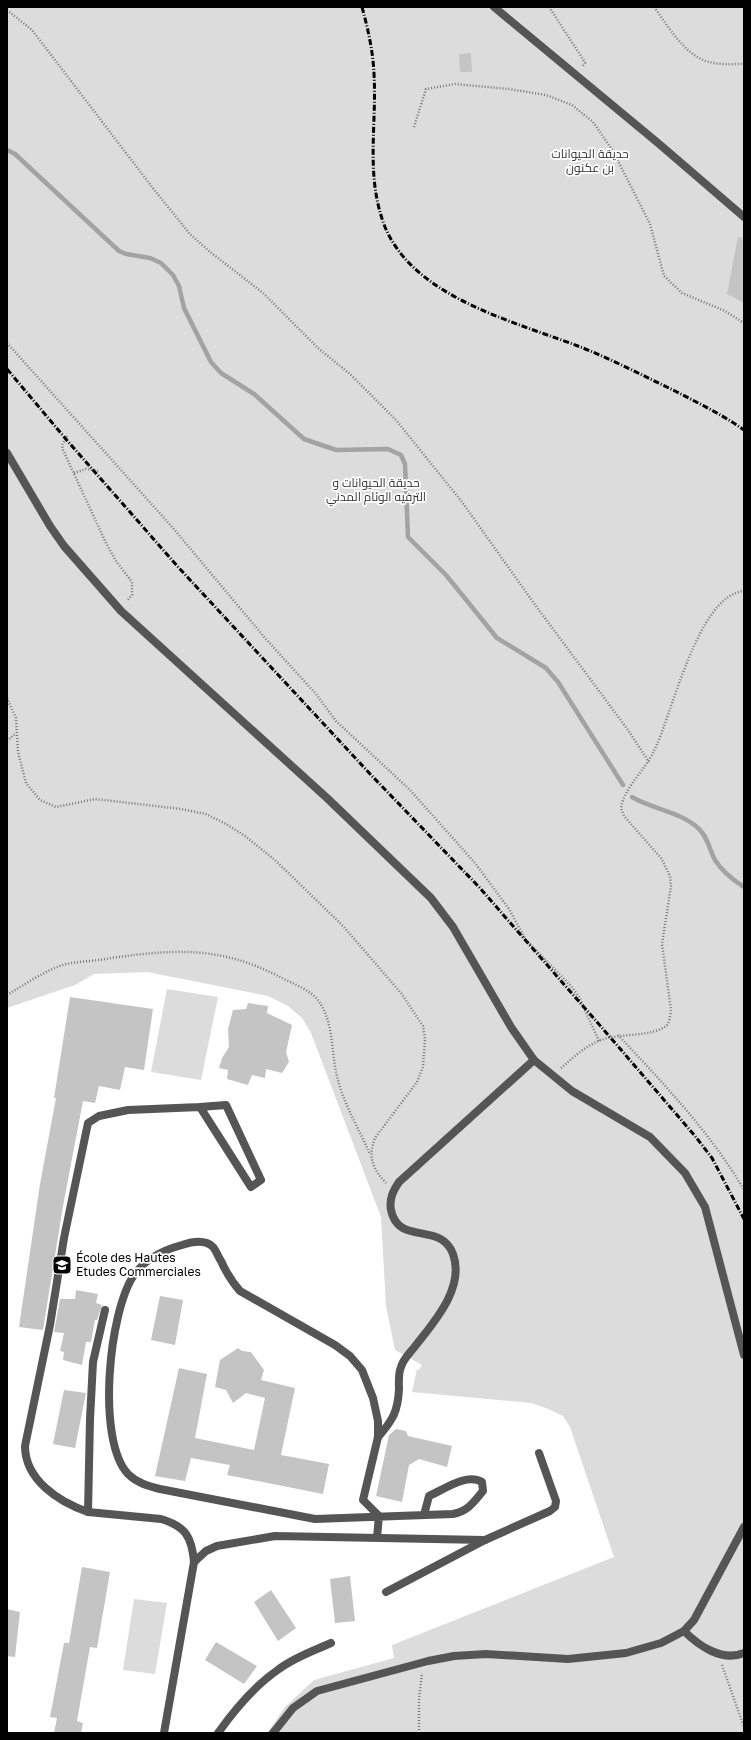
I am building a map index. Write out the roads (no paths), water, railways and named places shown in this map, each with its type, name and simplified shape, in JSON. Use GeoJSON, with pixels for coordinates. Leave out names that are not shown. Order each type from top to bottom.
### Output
{"type":"FeatureCollection","features":[{"type":"Feature","properties":{"kind":"street"},"geometry":{"type":"LineString","coordinates":[[494,7],[658,143],[744,217]]}},
{"type":"Feature","properties":{"kind":"street"},"geometry":{"type":"LineString","coordinates":[[7,453],[59,540],[121,611],[327,798],[431,898],[453,927],[511,1027],[534,1060],[552,1076],[598,1108],[650,1137],[685,1173],[705,1207],[744,1355]]}},
{"type":"Feature","properties":{"kind":"street"},"geometry":{"type":"LineString","coordinates":[[378,1437],[392,1421],[398,1407],[401,1367],[446,1302],[453,1287],[456,1275],[453,1253],[442,1239],[435,1235],[408,1231],[401,1228],[396,1223],[391,1202],[393,1190],[399,1182],[534,1060]]}},
{"type":"Feature","properties":{"kind":"street"},"geometry":{"type":"LineString","coordinates":[[164,1733],[194,1562],[193,1547],[189,1537],[172,1522],[161,1519],[88,1512],[70,1506],[44,1486],[30,1471],[25,1458],[25,1446],[50,1325],[64,1238],[88,1123],[99,1116],[128,1110],[226,1105],[261,1180],[251,1187],[200,1107]]}},
{"type":"Feature","properties":{"kind":"street"},"geometry":{"type":"LineString","coordinates":[[379,1516],[363,1500],[378,1437],[378,1421],[373,1398],[362,1370],[350,1356],[335,1345],[240,1291],[232,1282],[213,1247],[203,1242],[192,1242],[163,1250],[146,1261],[134,1275],[124,1292],[117,1315],[108,1392],[110,1422],[117,1452],[127,1473],[138,1482],[160,1489],[316,1519],[453,1514],[468,1510],[483,1491],[482,1482],[475,1478],[466,1480],[429,1496],[424,1515]]}},
{"type":"Feature","properties":{"kind":"street"},"geometry":{"type":"LineString","coordinates":[[88,1512],[93,1362],[104,1310]]}},
{"type":"Feature","properties":{"kind":"street"},"geometry":{"type":"LineString","coordinates":[[386,1592],[485,1540],[550,1512],[555,1507],[556,1501],[539,1453]]}},
{"type":"Feature","properties":{"kind":"street"},"geometry":{"type":"LineString","coordinates":[[377,1537],[379,1516]]}},
{"type":"Feature","properties":{"kind":"street"},"geometry":{"type":"LineString","coordinates":[[273,1733],[293,1708],[317,1691],[424,1662],[454,1656],[486,1654],[568,1659],[595,1658],[626,1653],[661,1643],[684,1631],[694,1620],[744,1527]]}},
{"type":"Feature","properties":{"kind":"street"},"geometry":{"type":"LineString","coordinates":[[194,1562],[206,1551],[217,1546],[275,1536],[485,1540]]}},
{"type":"Feature","properties":{"kind":"street"},"geometry":{"type":"LineString","coordinates":[[684,1631],[705,1648],[718,1653],[730,1656],[744,1653]]}},
{"type":"Feature","properties":{"kind":"street"},"geometry":{"type":"LineString","coordinates":[[218,1733],[234,1710],[262,1681],[279,1668],[331,1643]]}},
{"type":"Feature","properties":{"kind":"waterway"},"geometry":{"type":"LineString","coordinates":[[7,150],[15,154],[119,251],[126,254],[150,258],[161,263],[173,275],[179,286],[184,308],[211,362],[221,373],[254,394],[304,439],[336,450],[388,449],[401,455],[405,464],[408,537],[446,575],[497,638],[546,668],[558,682],[623,785]]}},
{"type":"Feature","properties":{"kind":"waterway"},"geometry":{"type":"LineString","coordinates":[[632,797],[648,805],[675,814],[698,828],[706,839],[715,860],[721,868],[744,887]]}},
{"type":"Feature","properties":{"kind":"railway"},"geometry":{"type":"LineString","coordinates":[[362,7],[370,40],[373,65],[375,93],[373,151],[375,189],[385,227],[399,252],[419,273],[443,290],[470,305],[607,358],[703,405],[744,430]]}},
{"type":"Feature","properties":{"kind":"railway"},"geometry":{"type":"LineString","coordinates":[[7,369],[65,438],[179,568],[372,776],[479,887],[610,1037],[712,1158],[744,1219]]}},
{"type":"Feature","properties":{"kind":"place","name":"École des Hautes Etudes Commerciales"},"geometry":{"type":"Point","coordinates":[62,1265]}},
{"type":"Feature","properties":{"kind":"park label","name":"حديقة الحيوانات بن عكنون"},"geometry":{"type":"Point","coordinates":[590,161]}},
{"type":"Feature","properties":{"kind":"park label","name":"حديقة الحيوانات و الترفيه الوئام المدني"},"geometry":{"type":"Point","coordinates":[376,490]}}]}
